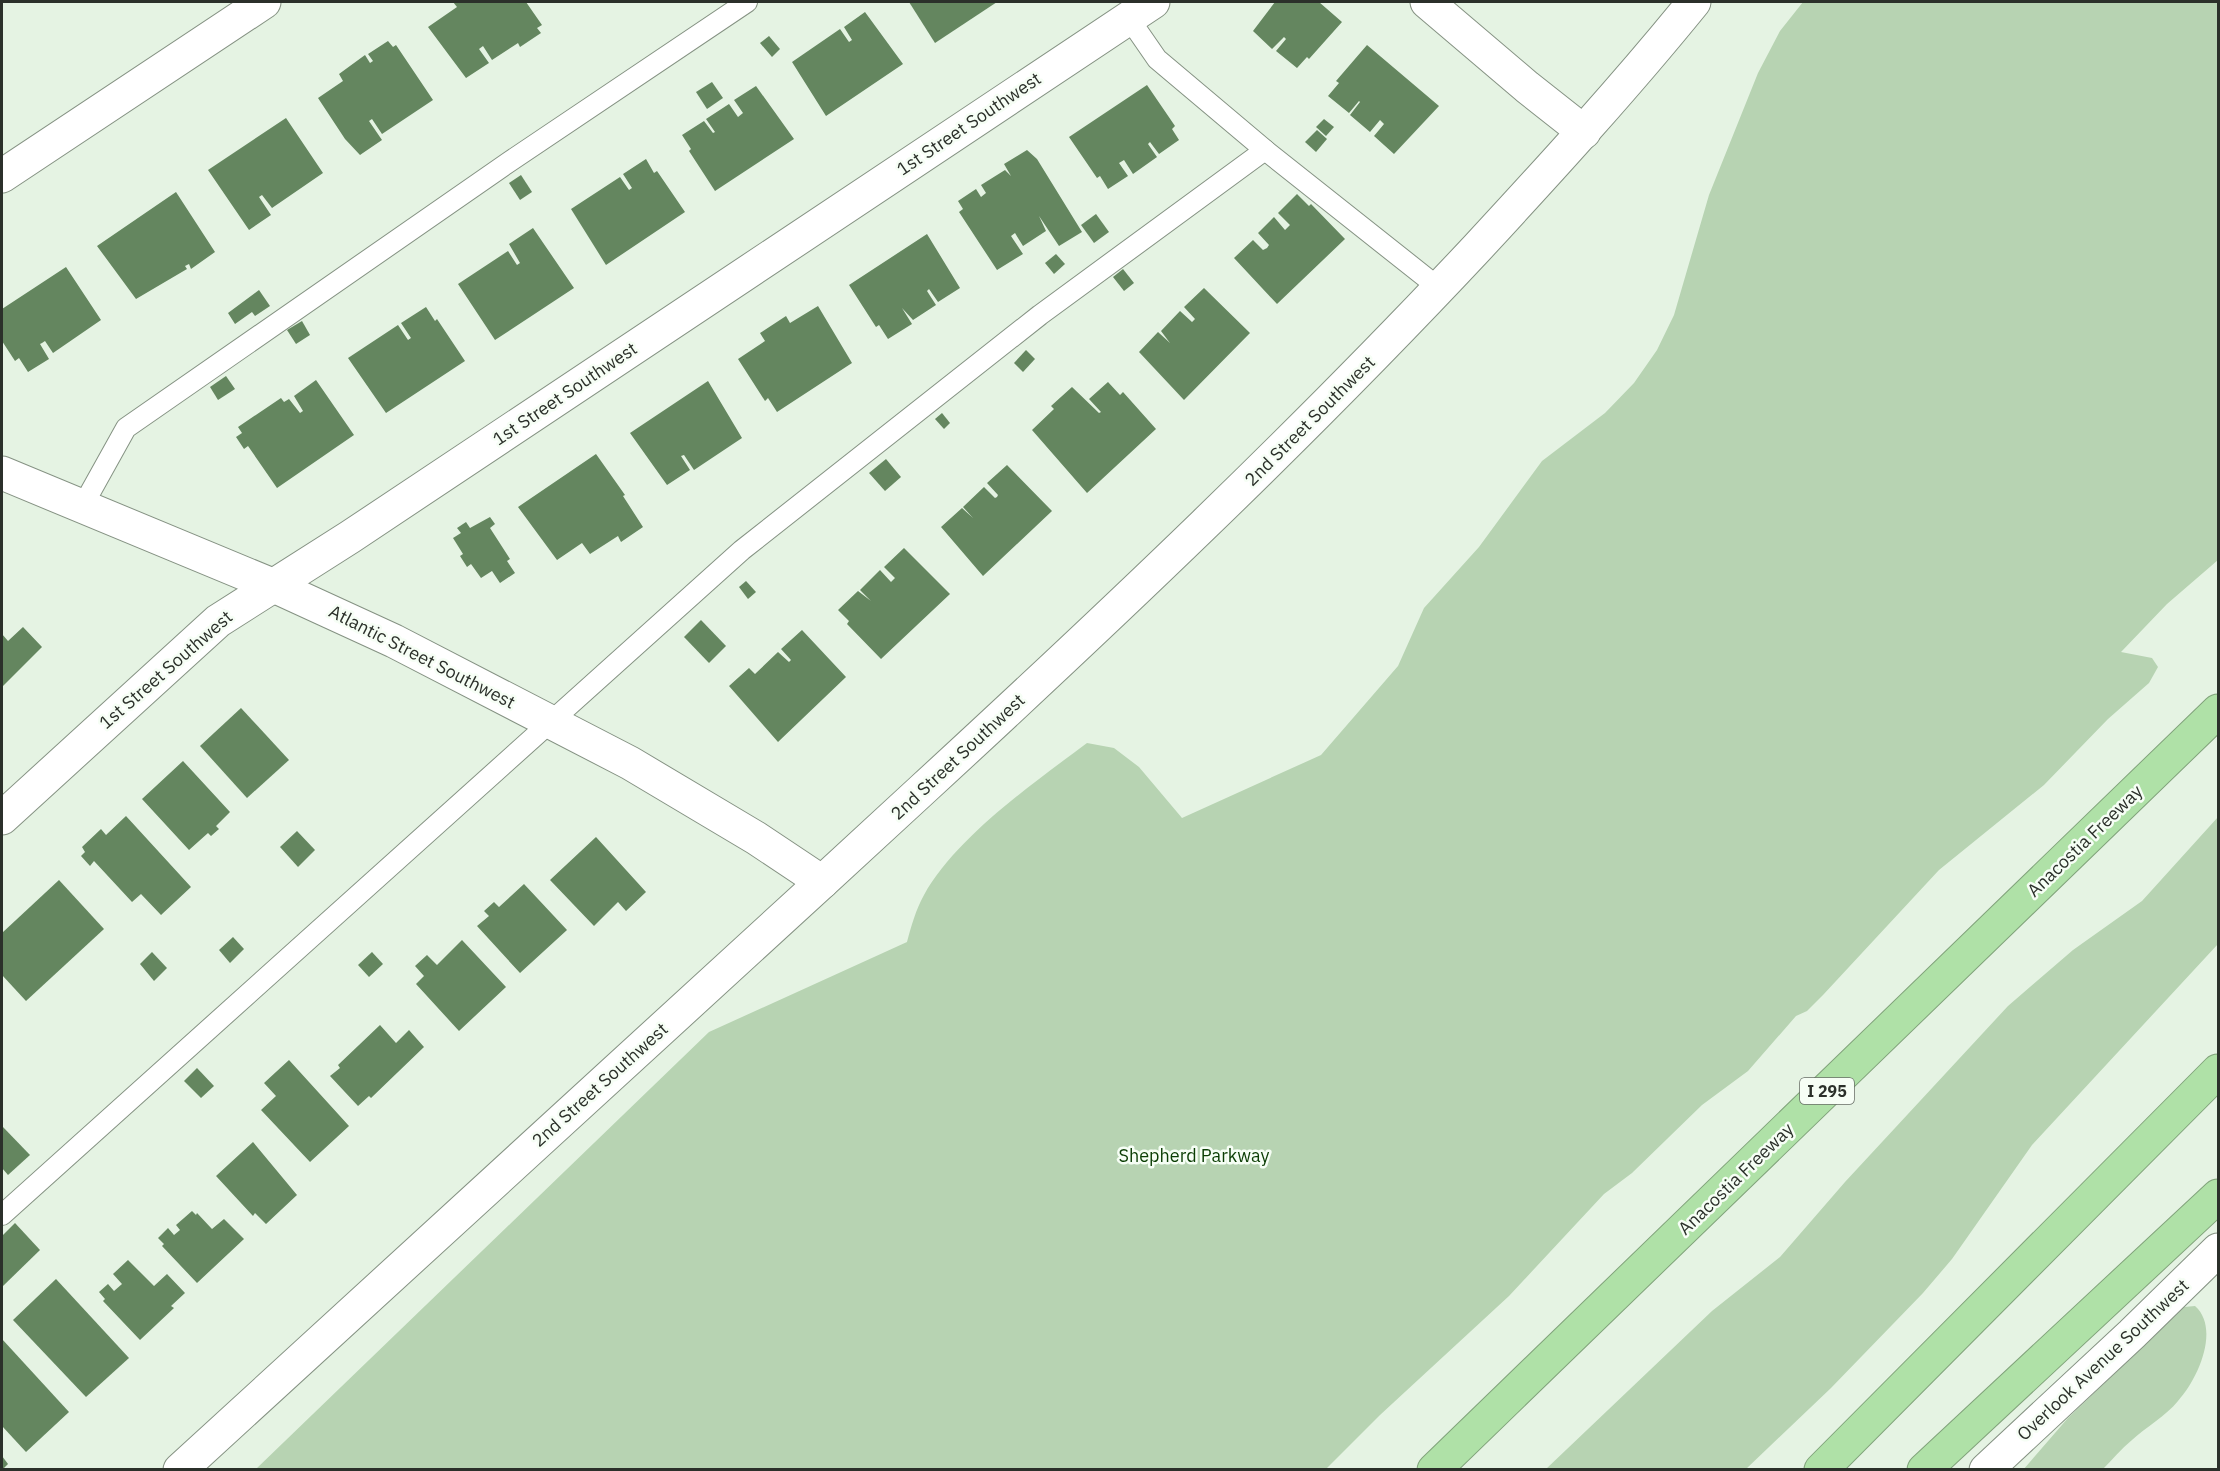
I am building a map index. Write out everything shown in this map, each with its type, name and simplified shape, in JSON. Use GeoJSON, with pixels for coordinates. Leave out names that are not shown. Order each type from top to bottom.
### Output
{"type":"FeatureCollection","features":[{"type":"Feature","properties":{"kind":"highway","name":"Anacostia Freeway"},"geometry":{"type":"LineString","coordinates":[[1434,1470],[2218,711]]}},
{"type":"Feature","properties":{"kind":"highway"},"geometry":{"type":"LineString","coordinates":[[1821,1470],[2218,1071]]}},
{"type":"Feature","properties":{"kind":"highway"},"geometry":{"type":"LineString","coordinates":[[1924,1470],[2218,1196]]}},
{"type":"Feature","properties":{"kind":"street"},"geometry":{"type":"LineString","coordinates":[[2,177],[264,2]]}},
{"type":"Feature","properties":{"kind":"street"},"geometry":{"type":"LineString","coordinates":[[1427,2],[1584,132]]}},
{"type":"Feature","properties":{"kind":"street","name":"2nd Street Southwest"},"geometry":{"type":"LineString","coordinates":[[180,1470],[822,882],[1209,522],[1439,288],[1584,132],[1694,2]]}},
{"type":"Feature","properties":{"kind":"street","name":"1st Street Southwest"},"geometry":{"type":"LineString","coordinates":[[2,818],[218,621],[350,537],[1141,10]]}},
{"type":"Feature","properties":{"kind":"street","name":"Atlantic Street Southwest"},"geometry":{"type":"LineString","coordinates":[[2,474],[272,585],[394,641],[550,721],[690,797],[822,882]]}},
{"type":"Feature","properties":{"kind":"street","name":"Overlook Avenue Southwest"},"geometry":{"type":"LineString","coordinates":[[1986,1470],[2124,1342],[2218,1250]]}},
{"type":"Feature","properties":{"kind":"lane"},"geometry":{"type":"LineString","coordinates":[[82,507],[126,428],[499,169],[747,2]]}},
{"type":"Feature","properties":{"kind":"lane"},"geometry":{"type":"LineString","coordinates":[[1141,10],[1157,59],[1265,150],[1439,288]]}},
{"type":"Feature","properties":{"kind":"lane"},"geometry":{"type":"LineString","coordinates":[[2,1215],[742,550],[1040,315],[1265,150]]}},
{"type":"Feature","properties":{"kind":"green space","name":"Shepherd Parkway"},"geometry":{"type":"Polygon","coordinates":[[[1803,2],[2218,2],[2218,560],[2167,604],[2121,652],[2152,658],[2158,667],[2149,683],[2108,719],[2044,785],[1939,870],[1823,995],[1807,1011],[1796,1016],[1748,1071],[1702,1105],[1632,1173],[1604,1194],[1509,1296],[1380,1415],[1326,1469],[256,1469],[709,1032],[907,942],[924,895],[938,873],[956,852],[998,812],[1087,743],[1114,748],[1139,767],[1182,818],[1321,755],[1398,666],[1424,608],[1479,547],[1542,461],[1605,413],[1634,383],[1657,350],[1674,315],[1709,195],[1758,73],[1780,31],[1803,2]]]}},
{"type":"Feature","properties":{"kind":"green space"},"geometry":{"type":"Polygon","coordinates":[[[2218,817],[2218,944],[2032,1145],[1952,1259],[1923,1293],[1831,1388],[1746,1469],[1546,1469],[1712,1311],[1780,1257],[1845,1182],[2008,1006],[2073,950],[2142,901],[2218,817]]]}},
{"type":"Feature","properties":{"kind":"green space"},"geometry":{"type":"Polygon","coordinates":[[[2195,1306],[2202,1315],[2206,1327],[2204,1353],[2186,1391],[2162,1417],[2128,1443],[2103,1469],[2023,1470],[2068,1418],[2184,1307],[2195,1306]]]}},
{"type":"Feature","properties":{"kind":"building"},"geometry":{"type":"Polygon","coordinates":[[[453,2],[526,2],[542,25],[537,28],[541,33],[520,47],[518,43],[492,60],[483,46],[479,49],[489,63],[466,78],[428,27],[457,7],[453,2]]]}},
{"type":"Feature","properties":{"kind":"building"},"geometry":{"type":"Polygon","coordinates":[[[909,2],[997,2],[935,43],[909,2]]]}},
{"type":"Feature","properties":{"kind":"building"},"geometry":{"type":"Polygon","coordinates":[[[1275,2],[1319,2],[1342,22],[1309,59],[1307,57],[1297,68],[1276,51],[1286,39],[1284,37],[1272,49],[1253,31],[1275,2]]]}},
{"type":"Feature","properties":{"kind":"building"},"geometry":{"type":"Polygon","coordinates":[[[865,12],[903,64],[826,116],[792,62],[840,29],[849,42],[852,40],[844,27],[865,12]]]}},
{"type":"Feature","properties":{"kind":"building"},"geometry":{"type":"Polygon","coordinates":[[[769,36],[780,49],[772,57],[760,43],[769,36]]]}},
{"type":"Feature","properties":{"kind":"building"},"geometry":{"type":"Polygon","coordinates":[[[388,41],[393,47],[396,45],[433,100],[382,134],[372,119],[369,121],[382,140],[360,155],[345,139],[318,98],[343,81],[339,74],[365,55],[370,63],[373,61],[368,54],[388,41]]]}},
{"type":"Feature","properties":{"kind":"building"},"geometry":{"type":"Polygon","coordinates":[[[1367,45],[1439,106],[1394,154],[1374,136],[1384,124],[1380,120],[1370,132],[1350,115],[1359,101],[1349,113],[1328,96],[1339,83],[1336,81],[1367,45]]]}},
{"type":"Feature","properties":{"kind":"building"},"geometry":{"type":"Polygon","coordinates":[[[712,82],[723,98],[707,109],[696,92],[712,82]]]}},
{"type":"Feature","properties":{"kind":"building"},"geometry":{"type":"Polygon","coordinates":[[[1147,85],[1175,126],[1172,129],[1179,140],[1159,154],[1150,142],[1148,144],[1157,157],[1133,174],[1124,160],[1119,163],[1128,176],[1108,189],[1100,176],[1097,178],[1069,137],[1147,85]]]}},
{"type":"Feature","properties":{"kind":"building"},"geometry":{"type":"Polygon","coordinates":[[[756,86],[794,139],[715,191],[689,151],[691,149],[682,135],[704,121],[713,133],[715,132],[706,119],[729,104],[738,117],[743,113],[734,100],[756,86]]]}},
{"type":"Feature","properties":{"kind":"building"},"geometry":{"type":"Polygon","coordinates":[[[286,118],[323,173],[272,208],[262,195],[259,197],[271,215],[249,230],[208,170],[286,118]]]}},
{"type":"Feature","properties":{"kind":"building"},"geometry":{"type":"Polygon","coordinates":[[[1324,119],[1334,127],[1326,136],[1316,127],[1324,119]]]}},
{"type":"Feature","properties":{"kind":"building"},"geometry":{"type":"Polygon","coordinates":[[[1317,130],[1327,139],[1316,152],[1305,142],[1317,130]]]}},
{"type":"Feature","properties":{"kind":"building"},"geometry":{"type":"Polygon","coordinates":[[[1027,150],[1037,159],[1082,232],[1059,246],[1039,216],[1046,231],[1023,246],[1015,233],[1011,236],[1023,254],[997,270],[959,212],[963,209],[958,201],[976,189],[981,197],[986,193],[981,185],[1005,170],[1011,176],[1004,164],[1027,150]]]}},
{"type":"Feature","properties":{"kind":"building"},"geometry":{"type":"Polygon","coordinates":[[[646,159],[654,173],[657,171],[685,212],[606,265],[571,209],[620,177],[629,190],[632,188],[623,174],[646,159]]]}},
{"type":"Feature","properties":{"kind":"building"},"geometry":{"type":"Polygon","coordinates":[[[521,175],[532,192],[520,200],[509,183],[521,175]]]}},
{"type":"Feature","properties":{"kind":"building"},"geometry":{"type":"Polygon","coordinates":[[[176,192],[215,252],[191,269],[189,264],[185,266],[187,269],[136,299],[97,246],[176,192]]]}},
{"type":"Feature","properties":{"kind":"building"},"geometry":{"type":"Polygon","coordinates":[[[1297,194],[1309,206],[1311,204],[1345,239],[1277,304],[1234,258],[1253,240],[1263,250],[1267,248],[1269,245],[1258,233],[1274,217],[1285,230],[1290,225],[1278,213],[1297,194]]]}},
{"type":"Feature","properties":{"kind":"building"},"geometry":{"type":"Polygon","coordinates":[[[1096,214],[1109,232],[1094,243],[1081,225],[1096,214]]]}},
{"type":"Feature","properties":{"kind":"building"},"geometry":{"type":"Polygon","coordinates":[[[533,228],[574,288],[495,340],[458,284],[508,251],[517,265],[520,263],[509,244],[533,228]]]}},
{"type":"Feature","properties":{"kind":"building"},"geometry":{"type":"Polygon","coordinates":[[[927,234],[960,288],[938,302],[929,289],[927,291],[936,305],[913,320],[902,308],[912,324],[888,339],[879,325],[876,327],[849,285],[927,234]]]}},
{"type":"Feature","properties":{"kind":"building"},"geometry":{"type":"Polygon","coordinates":[[[1056,254],[1065,264],[1054,274],[1045,263],[1056,254]]]}},
{"type":"Feature","properties":{"kind":"building"},"geometry":{"type":"Polygon","coordinates":[[[66,267],[101,320],[53,353],[45,341],[40,344],[49,359],[28,372],[19,358],[15,361],[2,341],[2,309],[66,267]]]}},
{"type":"Feature","properties":{"kind":"building"},"geometry":{"type":"Polygon","coordinates":[[[1123,269],[1134,283],[1124,291],[1113,277],[1123,269]]]}},
{"type":"Feature","properties":{"kind":"building"},"geometry":{"type":"Polygon","coordinates":[[[1204,288],[1250,333],[1184,400],[1139,352],[1158,332],[1170,343],[1161,331],[1180,311],[1192,322],[1195,319],[1184,307],[1204,288]]]}},
{"type":"Feature","properties":{"kind":"building"},"geometry":{"type":"Polygon","coordinates":[[[259,290],[270,306],[255,316],[252,312],[235,324],[228,313],[259,290]]]}},
{"type":"Feature","properties":{"kind":"building"},"geometry":{"type":"Polygon","coordinates":[[[818,306],[852,363],[777,412],[768,398],[765,401],[738,359],[765,341],[760,333],[786,316],[790,323],[818,306]]]}},
{"type":"Feature","properties":{"kind":"building"},"geometry":{"type":"Polygon","coordinates":[[[426,307],[435,321],[437,319],[465,361],[386,413],[348,358],[398,325],[408,340],[411,338],[401,323],[426,307]]]}},
{"type":"Feature","properties":{"kind":"building"},"geometry":{"type":"Polygon","coordinates":[[[302,321],[310,335],[296,344],[287,330],[302,321]]]}},
{"type":"Feature","properties":{"kind":"building"},"geometry":{"type":"Polygon","coordinates":[[[1026,350],[1035,359],[1023,372],[1014,363],[1026,350]]]}},
{"type":"Feature","properties":{"kind":"building"},"geometry":{"type":"Polygon","coordinates":[[[226,376],[235,389],[218,400],[210,387],[226,376]]]}},
{"type":"Feature","properties":{"kind":"building"},"geometry":{"type":"Polygon","coordinates":[[[316,380],[354,435],[277,488],[248,446],[244,449],[236,437],[242,433],[238,427],[281,398],[284,402],[289,399],[300,413],[303,411],[294,396],[316,380]]]}},
{"type":"Feature","properties":{"kind":"building"},"geometry":{"type":"Polygon","coordinates":[[[708,381],[742,438],[694,470],[684,455],[681,456],[690,470],[667,485],[630,433],[708,381]]]}},
{"type":"Feature","properties":{"kind":"building"},"geometry":{"type":"Polygon","coordinates":[[[1108,382],[1120,395],[1123,392],[1156,429],[1087,493],[1032,430],[1054,409],[1051,406],[1072,387],[1099,413],[1101,412],[1089,399],[1108,382]]]}},
{"type":"Feature","properties":{"kind":"building"},"geometry":{"type":"Polygon","coordinates":[[[942,413],[950,423],[944,429],[935,419],[942,413]]]}},
{"type":"Feature","properties":{"kind":"building"},"geometry":{"type":"Polygon","coordinates":[[[596,454],[625,495],[623,496],[643,527],[621,542],[618,536],[590,554],[582,543],[557,560],[518,507],[596,454]]]}},
{"type":"Feature","properties":{"kind":"building"},"geometry":{"type":"Polygon","coordinates":[[[886,459],[901,477],[885,491],[869,473],[886,459]]]}},
{"type":"Feature","properties":{"kind":"building"},"geometry":{"type":"Polygon","coordinates":[[[1007,465],[1052,511],[983,576],[941,527],[962,508],[973,518],[963,507],[984,487],[995,498],[997,497],[998,495],[987,483],[1007,465]]]}},
{"type":"Feature","properties":{"kind":"building"},"geometry":{"type":"Polygon","coordinates":[[[490,517],[495,524],[490,528],[510,559],[507,561],[515,573],[500,583],[492,571],[481,578],[471,564],[467,567],[460,556],[463,554],[453,538],[461,533],[457,528],[466,522],[470,528],[490,517]]]}},
{"type":"Feature","properties":{"kind":"building"},"geometry":{"type":"Polygon","coordinates":[[[904,548],[950,594],[881,659],[847,624],[849,621],[838,610],[858,591],[871,601],[860,590],[880,570],[891,582],[895,578],[884,567],[904,548]]]}},
{"type":"Feature","properties":{"kind":"building"},"geometry":{"type":"Polygon","coordinates":[[[746,581],[756,592],[748,599],[739,587],[746,581]]]}},
{"type":"Feature","properties":{"kind":"building"},"geometry":{"type":"Polygon","coordinates":[[[701,620],[726,646],[709,663],[684,637],[701,620]]]}},
{"type":"Feature","properties":{"kind":"building"},"geometry":{"type":"Polygon","coordinates":[[[23,627],[42,647],[2,687],[2,634],[8,641],[23,627]]]}},
{"type":"Feature","properties":{"kind":"building"},"geometry":{"type":"Polygon","coordinates":[[[802,630],[846,677],[778,742],[729,686],[749,668],[755,674],[778,652],[789,662],[791,660],[781,649],[802,630]]]}},
{"type":"Feature","properties":{"kind":"building"},"geometry":{"type":"Polygon","coordinates":[[[241,708],[289,760],[247,798],[200,746],[241,708]]]}},
{"type":"Feature","properties":{"kind":"building"},"geometry":{"type":"Polygon","coordinates":[[[183,761],[230,812],[216,826],[219,829],[211,836],[208,833],[189,850],[142,799],[183,761]]]}},
{"type":"Feature","properties":{"kind":"building"},"geometry":{"type":"Polygon","coordinates":[[[126,816],[191,887],[161,915],[141,894],[132,902],[94,861],[90,866],[81,856],[85,852],[82,847],[101,829],[106,835],[126,816]]]}},
{"type":"Feature","properties":{"kind":"building"},"geometry":{"type":"Polygon","coordinates":[[[297,831],[315,850],[298,867],[280,847],[297,831]]]}},
{"type":"Feature","properties":{"kind":"building"},"geometry":{"type":"Polygon","coordinates":[[[596,837],[646,892],[626,911],[618,902],[594,926],[550,880],[596,837]]]}},
{"type":"Feature","properties":{"kind":"building"},"geometry":{"type":"Polygon","coordinates":[[[59,880],[104,929],[26,1001],[2,975],[2,933],[59,880]]]}},
{"type":"Feature","properties":{"kind":"building"},"geometry":{"type":"Polygon","coordinates":[[[524,884],[567,930],[520,973],[477,926],[489,916],[484,911],[494,902],[499,907],[524,884]]]}},
{"type":"Feature","properties":{"kind":"building"},"geometry":{"type":"Polygon","coordinates":[[[233,937],[244,949],[230,963],[219,950],[233,937]]]}},
{"type":"Feature","properties":{"kind":"building"},"geometry":{"type":"Polygon","coordinates":[[[462,940],[506,987],[459,1031],[416,984],[424,976],[415,966],[427,955],[437,965],[462,940]]]}},
{"type":"Feature","properties":{"kind":"building"},"geometry":{"type":"Polygon","coordinates":[[[152,952],[167,968],[154,981],[140,964],[152,952]]]}},
{"type":"Feature","properties":{"kind":"building"},"geometry":{"type":"Polygon","coordinates":[[[372,952],[383,964],[369,977],[358,965],[372,952]]]}},
{"type":"Feature","properties":{"kind":"building"},"geometry":{"type":"Polygon","coordinates":[[[380,1025],[396,1043],[409,1030],[424,1047],[371,1098],[369,1096],[358,1106],[330,1076],[340,1068],[338,1065],[380,1025]]]}},
{"type":"Feature","properties":{"kind":"building"},"geometry":{"type":"Polygon","coordinates":[[[289,1060],[349,1126],[310,1162],[261,1110],[276,1096],[264,1083],[289,1060]]]}},
{"type":"Feature","properties":{"kind":"building"},"geometry":{"type":"Polygon","coordinates":[[[197,1068],[214,1086],[201,1098],[184,1081],[197,1068]]]}},
{"type":"Feature","properties":{"kind":"building"},"geometry":{"type":"Polygon","coordinates":[[[2,1126],[30,1155],[8,1175],[2,1168],[2,1126]]]}},
{"type":"Feature","properties":{"kind":"building"},"geometry":{"type":"Polygon","coordinates":[[[253,1142],[297,1195],[266,1224],[255,1213],[253,1216],[216,1176],[253,1142]]]}},
{"type":"Feature","properties":{"kind":"building"},"geometry":{"type":"Polygon","coordinates":[[[192,1211],[196,1215],[197,1213],[212,1229],[224,1219],[244,1239],[197,1283],[162,1246],[164,1244],[158,1238],[168,1228],[174,1235],[180,1230],[176,1225],[192,1211]]]}},
{"type":"Feature","properties":{"kind":"building"},"geometry":{"type":"Polygon","coordinates":[[[15,1223],[40,1250],[2,1287],[2,1236],[15,1223]]]}},
{"type":"Feature","properties":{"kind":"building"},"geometry":{"type":"Polygon","coordinates":[[[128,1260],[154,1286],[167,1274],[185,1293],[171,1306],[174,1308],[140,1340],[103,1301],[105,1299],[99,1292],[108,1284],[114,1291],[122,1284],[113,1274],[128,1260]]]}},
{"type":"Feature","properties":{"kind":"building"},"geometry":{"type":"Polygon","coordinates":[[[56,1279],[129,1358],[86,1397],[13,1320],[56,1279]]]}},
{"type":"Feature","properties":{"kind":"building"},"geometry":{"type":"Polygon","coordinates":[[[2,1339],[69,1412],[26,1452],[2,1426],[2,1339]]]}},
{"type":"Feature","properties":{"kind":"building"},"geometry":{"type":"Polygon","coordinates":[[[2,1456],[8,1464],[2,1470],[2,1456]]]}}]}
